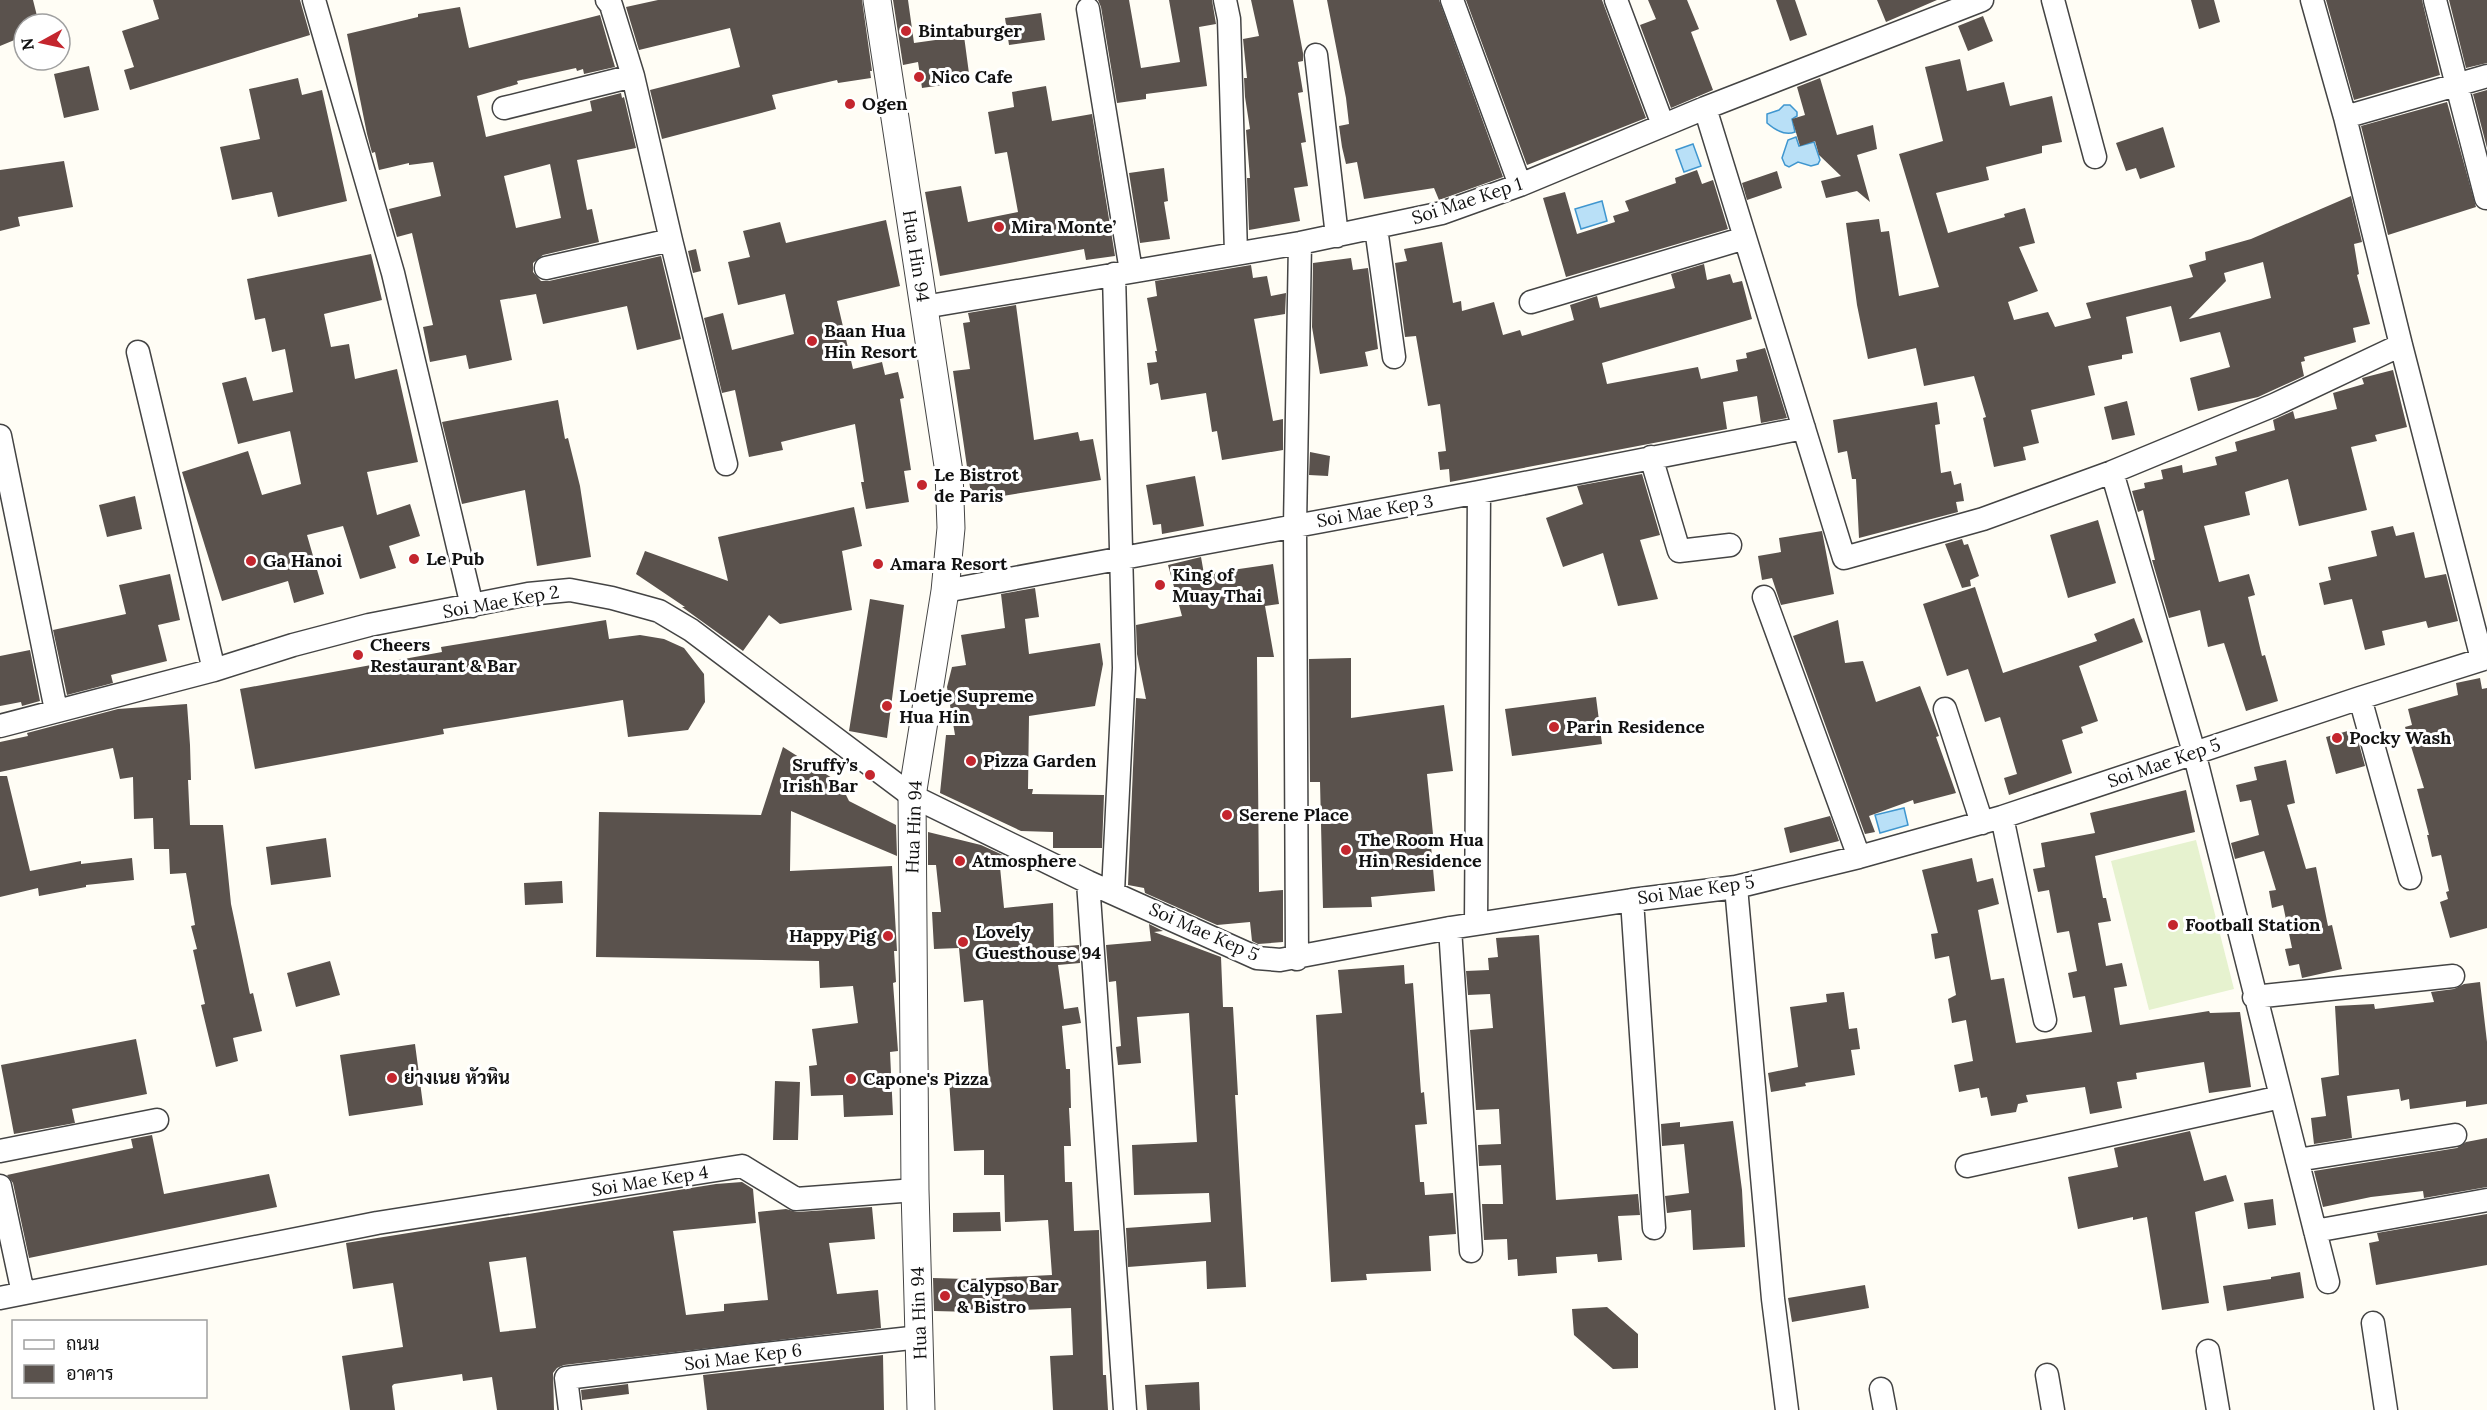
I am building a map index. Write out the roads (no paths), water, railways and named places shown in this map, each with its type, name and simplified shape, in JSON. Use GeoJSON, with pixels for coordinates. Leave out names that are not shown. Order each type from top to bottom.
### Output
{"type":"FeatureCollection","features":[{"type":"Feature","properties":{"kind":"street"},"geometry":{"type":"LineString","coordinates":[[314,0],[393,273],[472,606]]}},
{"type":"Feature","properties":{"kind":"street"},"geometry":{"type":"LineString","coordinates":[[607,0],[611,5],[633,76],[726,464]]}},
{"type":"Feature","properties":{"kind":"street","name":"Hua Hin 94"},"geometry":{"type":"LineString","coordinates":[[877,0],[949,472],[951,528],[945,591],[912,796],[915,1190],[921,1410]]}},
{"type":"Feature","properties":{"kind":"street"},"geometry":{"type":"LineString","coordinates":[[1226,0],[1229,19],[1236,253]]}},
{"type":"Feature","properties":{"kind":"street"},"geometry":{"type":"LineString","coordinates":[[1452,0],[1520,185]]}},
{"type":"Feature","properties":{"kind":"street"},"geometry":{"type":"LineString","coordinates":[[1617,0],[1663,125]]}},
{"type":"Feature","properties":{"kind":"street","name":"Soi Mae Kep 1"},"geometry":{"type":"LineString","coordinates":[[924,307],[1300,243],[1442,213],[1520,185],[1705,108],[1982,0]]}},
{"type":"Feature","properties":{"kind":"street"},"geometry":{"type":"LineString","coordinates":[[2053,0],[2095,158]]}},
{"type":"Feature","properties":{"kind":"street"},"geometry":{"type":"LineString","coordinates":[[2312,0],[2345,117],[2401,345],[2484,659]]}},
{"type":"Feature","properties":{"kind":"street"},"geometry":{"type":"LineString","coordinates":[[2435,0],[2486,198]]}},
{"type":"Feature","properties":{"kind":"street"},"geometry":{"type":"LineString","coordinates":[[1088,9],[1122,273],[1120,558],[1124,669],[1113,892]]}},
{"type":"Feature","properties":{"kind":"street"},"geometry":{"type":"LineString","coordinates":[[1316,55],[1337,236]]}},
{"type":"Feature","properties":{"kind":"street"},"geometry":{"type":"LineString","coordinates":[[504,108],[633,76]]}},
{"type":"Feature","properties":{"kind":"street"},"geometry":{"type":"LineString","coordinates":[[2345,117],[2487,76]]}},
{"type":"Feature","properties":{"kind":"street"},"geometry":{"type":"LineString","coordinates":[[1705,108],[1844,558],[1983,519],[2112,472],[2274,405],[2401,345]]}},
{"type":"Feature","properties":{"kind":"street"},"geometry":{"type":"LineString","coordinates":[[1376,228],[1394,357]]}},
{"type":"Feature","properties":{"kind":"street"},"geometry":{"type":"LineString","coordinates":[[1531,302],[1745,238]]}},
{"type":"Feature","properties":{"kind":"street"},"geometry":{"type":"LineString","coordinates":[[546,268],[671,240]]}},
{"type":"Feature","properties":{"kind":"street"},"geometry":{"type":"LineString","coordinates":[[1297,959],[1295,526],[1300,243]]}},
{"type":"Feature","properties":{"kind":"street"},"geometry":{"type":"LineString","coordinates":[[138,352],[214,670]]}},
{"type":"Feature","properties":{"kind":"street","name":"Soi Mae Kep 3"},"geometry":{"type":"LineString","coordinates":[[945,591],[1479,492],[1804,428]]}},
{"type":"Feature","properties":{"kind":"street"},"geometry":{"type":"LineString","coordinates":[[0,436],[57,710]]}},
{"type":"Feature","properties":{"kind":"street"},"geometry":{"type":"LineString","coordinates":[[1651,457],[1679,551],[1730,545]]}},
{"type":"Feature","properties":{"kind":"street"},"geometry":{"type":"LineString","coordinates":[[2112,472],[2194,753],[2328,1282]]}},
{"type":"Feature","properties":{"kind":"street"},"geometry":{"type":"LineString","coordinates":[[1476,923],[1479,492]]}},
{"type":"Feature","properties":{"kind":"street","name":"Soi Mae Kep 2"},"geometry":{"type":"LineString","coordinates":[[0,726],[214,670],[293,645],[369,625],[528,594],[570,590],[612,598],[659,611],[691,630],[912,796]]}},
{"type":"Feature","properties":{"kind":"street"},"geometry":{"type":"LineString","coordinates":[[1764,597],[1859,857]]}},
{"type":"Feature","properties":{"kind":"street","name":"Soi Mae Kep 5"},"geometry":{"type":"LineString","coordinates":[[912,796],[1088,882],[1257,958],[1297,959],[1476,923],[1736,887],[1859,857],[1992,820],[2484,659]]}},
{"type":"Feature","properties":{"kind":"street"},"geometry":{"type":"LineString","coordinates":[[2360,698],[2410,878]]}},
{"type":"Feature","properties":{"kind":"street"},"geometry":{"type":"LineString","coordinates":[[1945,709],[1992,820],[2045,1020]]}},
{"type":"Feature","properties":{"kind":"street"},"geometry":{"type":"LineString","coordinates":[[1088,882],[1125,1410]]}},
{"type":"Feature","properties":{"kind":"street"},"geometry":{"type":"LineString","coordinates":[[1736,887],[1773,1299],[1786,1410]]}},
{"type":"Feature","properties":{"kind":"street"},"geometry":{"type":"LineString","coordinates":[[1632,900],[1654,1228]]}},
{"type":"Feature","properties":{"kind":"street"},"geometry":{"type":"LineString","coordinates":[[1450,928],[1471,1251]]}},
{"type":"Feature","properties":{"kind":"street"},"geometry":{"type":"LineString","coordinates":[[2254,997],[2453,976]]}},
{"type":"Feature","properties":{"kind":"street"},"geometry":{"type":"LineString","coordinates":[[1967,1166],[2281,1097]]}},
{"type":"Feature","properties":{"kind":"street"},"geometry":{"type":"LineString","coordinates":[[0,1151],[157,1120]]}},
{"type":"Feature","properties":{"kind":"street"},"geometry":{"type":"LineString","coordinates":[[2296,1160],[2455,1135]]}},
{"type":"Feature","properties":{"kind":"street","name":"Soi Mae Kep 4"},"geometry":{"type":"LineString","coordinates":[[0,1298],[377,1223],[742,1166],[796,1199],[915,1190]]}},
{"type":"Feature","properties":{"kind":"street"},"geometry":{"type":"LineString","coordinates":[[0,1186],[22,1293]]}},
{"type":"Feature","properties":{"kind":"street"},"geometry":{"type":"LineString","coordinates":[[2315,1231],[2487,1200]]}},
{"type":"Feature","properties":{"kind":"street"},"geometry":{"type":"LineString","coordinates":[[2373,1323],[2386,1410]]}},
{"type":"Feature","properties":{"kind":"street","name":"Soi Mae Kep 6"},"geometry":{"type":"LineString","coordinates":[[570,1410],[566,1378],[920,1337]]}},
{"type":"Feature","properties":{"kind":"street"},"geometry":{"type":"LineString","coordinates":[[2208,1351],[2218,1410]]}},
{"type":"Feature","properties":{"kind":"street"},"geometry":{"type":"LineString","coordinates":[[2047,1375],[2053,1410]]}},
{"type":"Feature","properties":{"kind":"water"},"geometry":{"type":"Polygon","coordinates":[[[1784,105],[1790,105],[1797,112],[1797,116],[1792,119],[1795,132],[1780,132],[1767,123],[1767,114],[1779,110],[1784,105]]]}},
{"type":"Feature","properties":{"kind":"water"},"geometry":{"type":"Polygon","coordinates":[[[1796,137],[1799,146],[1814,142],[1820,160],[1818,164],[1811,166],[1798,162],[1789,167],[1785,165],[1782,158],[1788,140],[1796,137]]]}},
{"type":"Feature","properties":{"kind":"water"},"geometry":{"type":"Polygon","coordinates":[[[1693,144],[1701,166],[1684,172],[1676,150],[1693,144]]]}},
{"type":"Feature","properties":{"kind":"water"},"geometry":{"type":"Polygon","coordinates":[[[1602,201],[1607,221],[1581,229],[1575,209],[1602,201]]]}},
{"type":"Feature","properties":{"kind":"water"},"geometry":{"type":"Polygon","coordinates":[[[1904,808],[1908,825],[1880,833],[1875,815],[1904,808]]]}},
{"type":"Feature","properties":{"kind":"place","name":"Bintaburger"},"geometry":{"type":"Point","coordinates":[906,31]}},
{"type":"Feature","properties":{"kind":"place","name":"Nico Cafe"},"geometry":{"type":"Point","coordinates":[919,77]}},
{"type":"Feature","properties":{"kind":"place","name":"Ogen"},"geometry":{"type":"Point","coordinates":[850,104]}},
{"type":"Feature","properties":{"kind":"place","name":"Mira Monte’"},"geometry":{"type":"Point","coordinates":[999,227]}},
{"type":"Feature","properties":{"kind":"place","name":"Baan Hua Hin Resort"},"geometry":{"type":"Point","coordinates":[812,341]}},
{"type":"Feature","properties":{"kind":"place","name":"Le Bistrot de Paris"},"geometry":{"type":"Point","coordinates":[922,485]}},
{"type":"Feature","properties":{"kind":"place","name":"Le Pub"},"geometry":{"type":"Point","coordinates":[414,559]}},
{"type":"Feature","properties":{"kind":"place","name":"Ga Hanoi"},"geometry":{"type":"Point","coordinates":[251,561]}},
{"type":"Feature","properties":{"kind":"place","name":"Amara Resort"},"geometry":{"type":"Point","coordinates":[878,564]}},
{"type":"Feature","properties":{"kind":"place","name":"King of Muay Thai"},"geometry":{"type":"Point","coordinates":[1160,585]}},
{"type":"Feature","properties":{"kind":"place","name":"Cheers Restaurant & Bar"},"geometry":{"type":"Point","coordinates":[358,655]}},
{"type":"Feature","properties":{"kind":"place","name":"Loetje Supreme Hua Hin"},"geometry":{"type":"Point","coordinates":[887,706]}},
{"type":"Feature","properties":{"kind":"place","name":"Parin Residence"},"geometry":{"type":"Point","coordinates":[1554,727]}},
{"type":"Feature","properties":{"kind":"place","name":"Pocky Wash"},"geometry":{"type":"Point","coordinates":[2337,738]}},
{"type":"Feature","properties":{"kind":"place","name":"Pizza Garden"},"geometry":{"type":"Point","coordinates":[971,761]}},
{"type":"Feature","properties":{"kind":"place","name":"Sruffy’s Irish Bar"},"geometry":{"type":"Point","coordinates":[870,775]}},
{"type":"Feature","properties":{"kind":"place","name":"Serene Place"},"geometry":{"type":"Point","coordinates":[1227,815]}},
{"type":"Feature","properties":{"kind":"place","name":"The Room Hua Hin Residence"},"geometry":{"type":"Point","coordinates":[1346,850]}},
{"type":"Feature","properties":{"kind":"place","name":"Atmosphere"},"geometry":{"type":"Point","coordinates":[960,861]}},
{"type":"Feature","properties":{"kind":"place","name":"Football Station"},"geometry":{"type":"Point","coordinates":[2173,925]}},
{"type":"Feature","properties":{"kind":"place","name":"Happy Pig"},"geometry":{"type":"Point","coordinates":[888,936]}},
{"type":"Feature","properties":{"kind":"place","name":"Lovely Guesthouse 94"},"geometry":{"type":"Point","coordinates":[963,942]}},
{"type":"Feature","properties":{"kind":"place","name":"ย่างเนย หัวหิน"},"geometry":{"type":"Point","coordinates":[392,1078]}},
{"type":"Feature","properties":{"kind":"place","name":"Capone's Pizza"},"geometry":{"type":"Point","coordinates":[851,1079]}},
{"type":"Feature","properties":{"kind":"place","name":"Calypso Bar & Bistro"},"geometry":{"type":"Point","coordinates":[945,1296]}}]}
